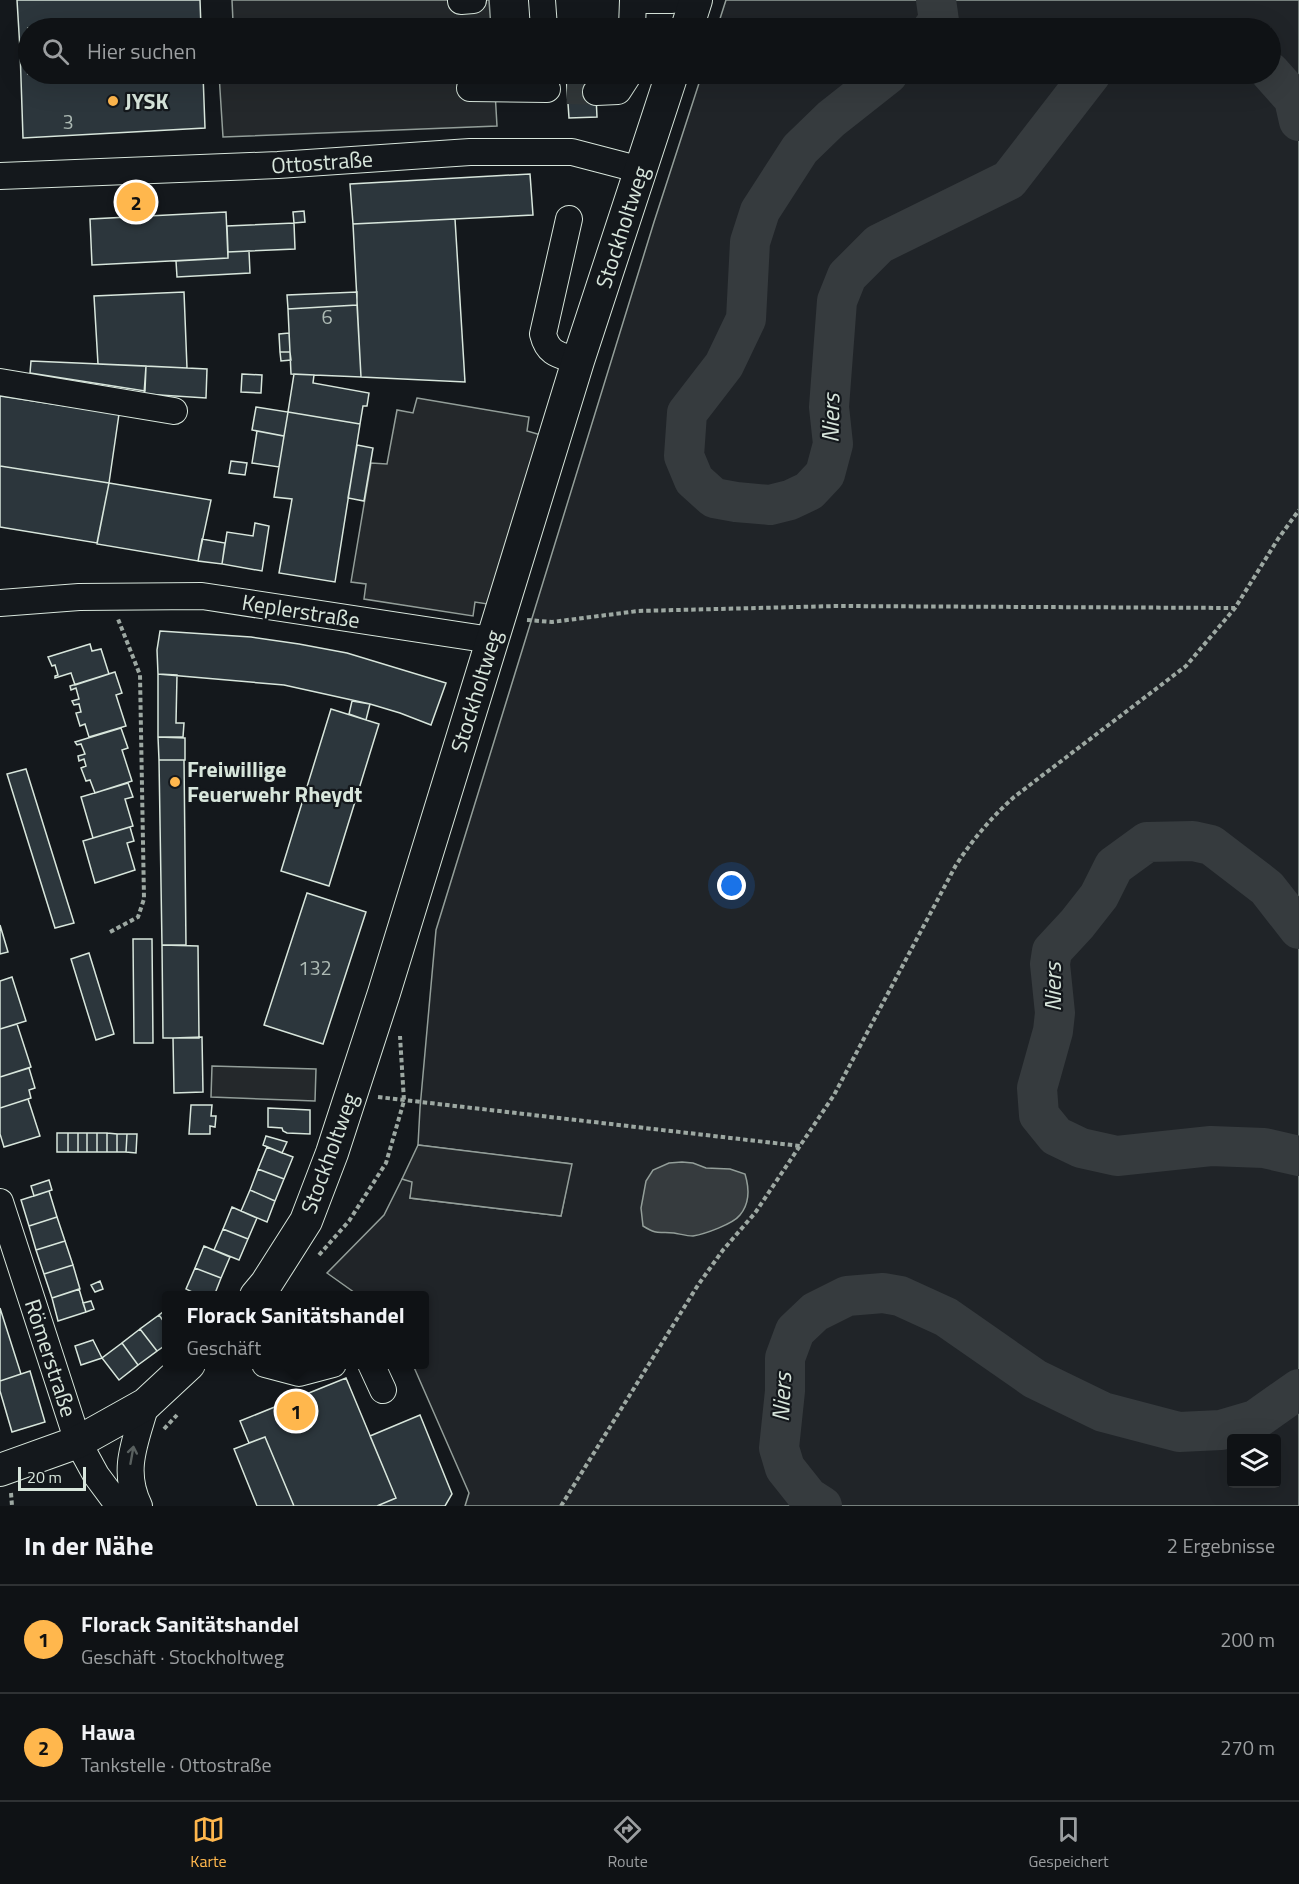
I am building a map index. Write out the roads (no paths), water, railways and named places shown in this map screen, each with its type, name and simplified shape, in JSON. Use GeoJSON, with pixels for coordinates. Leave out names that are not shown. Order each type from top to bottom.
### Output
{"type":"FeatureCollection","features":[{"type":"Feature","properties":{"kind":"main road"},"geometry":{"type":"LineString","coordinates":[[690,18],[696,0]]}},
{"type":"Feature","properties":{"kind":"main road","name":"Stockholtweg"},"geometry":{"type":"LineString","coordinates":[[260,1291],[306,1221],[332,1153],[384,993],[578,361],[669,84]]}},
{"type":"Feature","properties":{"kind":"main road"},"geometry":{"type":"LineString","coordinates":[[0,1470],[78,1442],[146,1404],[185,1369]]}},
{"type":"Feature","properties":{"kind":"street"},"geometry":{"type":"LineString","coordinates":[[461,1],[473,0]]}},
{"type":"Feature","properties":{"kind":"street"},"geometry":{"type":"LineString","coordinates":[[542,0],[543,18]]}},
{"type":"Feature","properties":{"kind":"street"},"geometry":{"type":"LineString","coordinates":[[633,18],[635,0],[672,0]]}},
{"type":"Feature","properties":{"kind":"street"},"geometry":{"type":"LineString","coordinates":[[596,92],[618,91],[623,84]]}},
{"type":"Feature","properties":{"kind":"street"},"geometry":{"type":"LineString","coordinates":[[470,88],[553,85]]}},
{"type":"Feature","properties":{"kind":"street","name":"Ottostraße"},"geometry":{"type":"LineString","coordinates":[[0,176],[278,165],[470,152],[572,152],[641,170]]}},
{"type":"Feature","properties":{"kind":"street"},"geometry":{"type":"LineString","coordinates":[[569,219],[543,334],[545,344],[550,351],[578,361]]}},
{"type":"Feature","properties":{"kind":"street"},"geometry":{"type":"LineString","coordinates":[[0,382],[174,411]]}},
{"type":"Feature","properties":{"kind":"street","name":"Keplerstraße"},"geometry":{"type":"LineString","coordinates":[[0,603],[79,597],[202,596],[495,628]]}},
{"type":"Feature","properties":{"kind":"street","name":"Römerstraße"},"geometry":{"type":"LineString","coordinates":[[0,1202],[78,1442],[96,1475],[119,1506]]}},
{"type":"Feature","properties":{"kind":"street"},"geometry":{"type":"LineString","coordinates":[[282,1369],[299,1373],[316,1369]]}},
{"type":"Feature","properties":{"kind":"street"},"geometry":{"type":"LineString","coordinates":[[373,1369],[383,1390]]}},
{"type":"Feature","properties":{"kind":"street"},"geometry":{"type":"LineString","coordinates":[[139,1506],[129,1475],[132,1452],[146,1404]]}},
{"type":"Feature","properties":{"kind":"waterway","name":"Niers"},"geometry":{"type":"LineString","coordinates":[[936,0],[939,18]]}},
{"type":"Feature","properties":{"kind":"waterway","name":"Niers"},"geometry":{"type":"LineString","coordinates":[[875,84],[831,119],[800,149],[760,211],[750,242],[746,319],[724,365],[687,413],[684,456],[694,480],[714,498],[770,505],[790,500],[809,491],[825,474],[833,444],[829,407],[837,301],[847,276],[879,244],[1009,180],[1083,84]]}},
{"type":"Feature","properties":{"kind":"waterway","name":"Niers"},"geometry":{"type":"LineString","coordinates":[[1281,84],[1294,99],[1299,121]]}},
{"type":"Feature","properties":{"kind":"waterway","name":"Niers"},"geometry":{"type":"LineString","coordinates":[[1299,929],[1267,888],[1211,845],[1193,841],[1147,842],[1114,866],[1099,896],[1052,951],[1050,964],[1055,1013],[1053,1031],[1037,1088],[1039,1115],[1056,1136],[1081,1148],[1117,1156],[1211,1146],[1264,1148],[1299,1156]]}},
{"type":"Feature","properties":{"kind":"waterway","name":"Niers"},"geometry":{"type":"LineString","coordinates":[[822,1506],[808,1497],[785,1468],[779,1448],[785,1391],[785,1358],[795,1331],[815,1312],[847,1296],[883,1293],[900,1296],[946,1317],[1035,1379],[1103,1412],[1179,1432],[1221,1430],[1255,1420],[1299,1389]]}},
{"type":"Feature","properties":{"kind":"tunnel"},"geometry":{"type":"LineString","coordinates":[[567,91],[596,92]]}},
{"type":"Feature","properties":{"kind":"place","name":"JYSK"},"geometry":{"type":"Point","coordinates":[113,101]}},
{"type":"Feature","properties":{"kind":"place","name":"Hawa"},"geometry":{"type":"Point","coordinates":[136,202]}},
{"type":"Feature","properties":{"kind":"place","name":"Freiwillige Feuerwehr Rheydt"},"geometry":{"type":"Point","coordinates":[175,782]}},
{"type":"Feature","properties":{"kind":"place","name":"Florack Sanitätshandel"},"geometry":{"type":"Point","coordinates":[296,1411]}}]}
